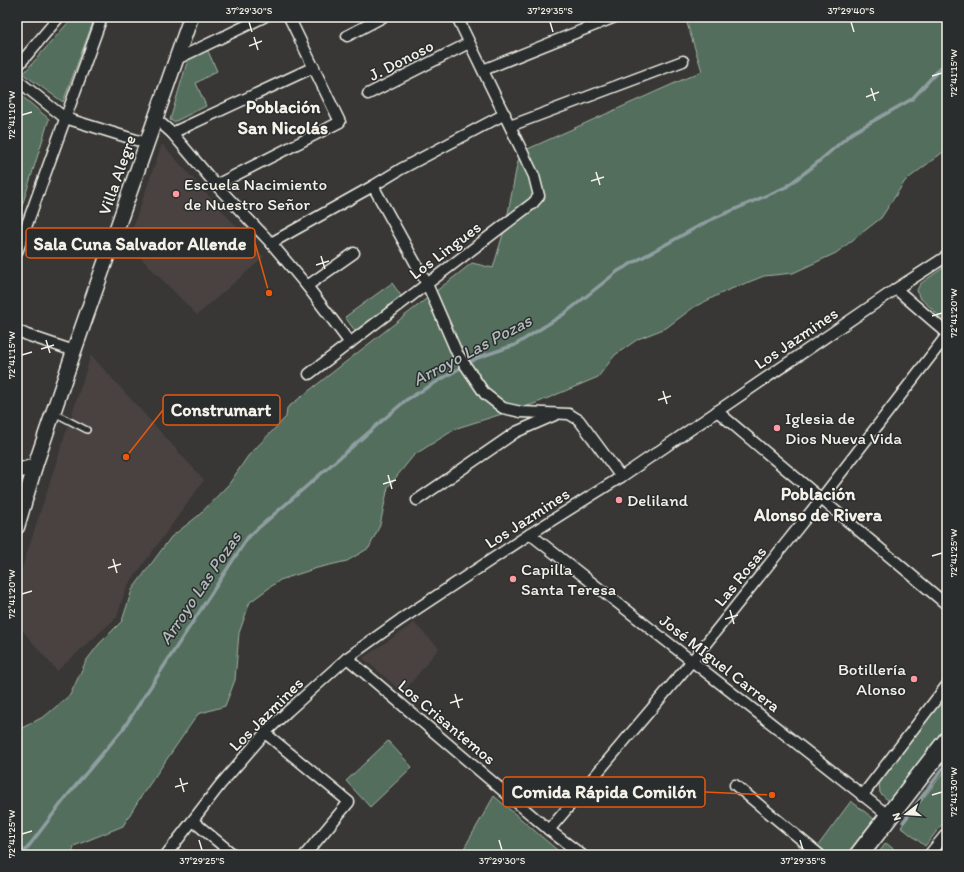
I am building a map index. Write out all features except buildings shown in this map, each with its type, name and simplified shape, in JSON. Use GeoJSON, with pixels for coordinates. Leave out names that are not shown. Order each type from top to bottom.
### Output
{"type":"FeatureCollection","features":[{"type":"Feature","properties":{"kind":"highway"},"geometry":{"type":"LineString","coordinates":[[858,855],[947,741]]}},
{"type":"Feature","properties":{"kind":"main road","name":"Villa Alegre"},"geometry":{"type":"LineString","coordinates":[[17,528],[35,466],[74,351],[145,150],[146,143],[192,17]]}},
{"type":"Feature","properties":{"kind":"main road"},"geometry":{"type":"LineString","coordinates":[[17,471],[35,466]]}},
{"type":"Feature","properties":{"kind":"street"},"geometry":{"type":"LineString","coordinates":[[17,67],[59,17]]}},
{"type":"Feature","properties":{"kind":"street"},"geometry":{"type":"LineString","coordinates":[[17,252],[102,17]]}},
{"type":"Feature","properties":{"kind":"street"},"geometry":{"type":"LineString","coordinates":[[177,60],[264,17]]}},
{"type":"Feature","properties":{"kind":"street"},"geometry":{"type":"LineString","coordinates":[[216,185],[340,122],[289,17]]}},
{"type":"Feature","properties":{"kind":"street"},"geometry":{"type":"LineString","coordinates":[[346,36],[383,17]]}},
{"type":"Feature","properties":{"kind":"street"},"geometry":{"type":"LineString","coordinates":[[457,17],[510,126],[683,61]]}},
{"type":"Feature","properties":{"kind":"street"},"geometry":{"type":"LineString","coordinates":[[483,70],[615,17]]}},
{"type":"Feature","properties":{"kind":"street","name":"J. Donoso"},"geometry":{"type":"LineString","coordinates":[[368,94],[470,43]]}},
{"type":"Feature","properties":{"kind":"street"},"geometry":{"type":"LineString","coordinates":[[172,133],[314,67]]}},
{"type":"Feature","properties":{"kind":"street"},"geometry":{"type":"LineString","coordinates":[[17,80],[65,118],[146,143]]}},
{"type":"Feature","properties":{"kind":"street"},"geometry":{"type":"LineString","coordinates":[[271,243],[401,169],[505,114]]}},
{"type":"Feature","properties":{"kind":"street"},"geometry":{"type":"LineString","coordinates":[[156,119],[172,133],[216,185],[271,243],[307,286],[350,343]]}},
{"type":"Feature","properties":{"kind":"street","name":"Los Lingues"},"geometry":{"type":"LineString","coordinates":[[309,374],[533,203],[539,196],[534,176],[510,126]]}},
{"type":"Feature","properties":{"kind":"street"},"geometry":{"type":"LineString","coordinates":[[373,186],[427,284],[457,353],[485,394],[503,408],[521,412],[569,414],[579,420],[621,477]]}},
{"type":"Feature","properties":{"kind":"street"},"geometry":{"type":"LineString","coordinates":[[307,286],[354,252]]}},
{"type":"Feature","properties":{"kind":"street","name":"Los Jazmines"},"geometry":{"type":"LineString","coordinates":[[166,855],[220,786],[266,733],[347,658],[400,620],[530,534],[621,477],[896,289],[947,256]]}},
{"type":"Feature","properties":{"kind":"street"},"geometry":{"type":"LineString","coordinates":[[896,289],[947,334]]}},
{"type":"Feature","properties":{"kind":"street"},"geometry":{"type":"LineString","coordinates":[[17,330],[27,335],[74,351]]}},
{"type":"Feature","properties":{"kind":"street","name":"Las Rosas"},"geometry":{"type":"LineString","coordinates":[[549,830],[692,661],[821,499],[947,334]]}},
{"type":"Feature","properties":{"kind":"street"},"geometry":{"type":"LineString","coordinates":[[717,411],[947,605]]}},
{"type":"Feature","properties":{"kind":"street"},"geometry":{"type":"LineString","coordinates":[[417,500],[516,432],[557,414]]}},
{"type":"Feature","properties":{"kind":"street","name":"José MIguel Carrera"},"geometry":{"type":"LineString","coordinates":[[530,534],[889,816]]}},
{"type":"Feature","properties":{"kind":"street","name":"Los Crisantemos"},"geometry":{"type":"LineString","coordinates":[[347,658],[549,830],[582,855]]}},
{"type":"Feature","properties":{"kind":"street"},"geometry":{"type":"LineString","coordinates":[[862,796],[947,685]]}},
{"type":"Feature","properties":{"kind":"street"},"geometry":{"type":"LineString","coordinates":[[266,733],[349,802],[305,855]]}},
{"type":"Feature","properties":{"kind":"street"},"geometry":{"type":"LineString","coordinates":[[735,785],[820,855]]}},
{"type":"Feature","properties":{"kind":"street"},"geometry":{"type":"LineString","coordinates":[[193,821],[234,855]]}},
{"type":"Feature","properties":{"kind":"street"},"geometry":{"type":"LineString","coordinates":[[929,855],[947,833]]}},
{"type":"Feature","properties":{"kind":"lane"},"geometry":{"type":"LineString","coordinates":[[53,413],[87,430]]}},
{"type":"Feature","properties":{"kind":"shaded area","name":"Escuela Nacimiento de Nuestro Señor"},"geometry":{"type":"Polygon","coordinates":[[[162,144],[264,257],[197,315],[127,244],[162,144]]]}},
{"type":"Feature","properties":{"kind":"shaded area"},"geometry":{"type":"Polygon","coordinates":[[[91,355],[204,480],[126,588],[117,617],[57,671],[17,624],[17,584],[91,355]]]}},
{"type":"Feature","properties":{"kind":"shaded area"},"geometry":{"type":"Polygon","coordinates":[[[414,623],[439,648],[403,693],[363,658],[414,623]]]}},
{"type":"Feature","properties":{"kind":"green space"},"geometry":{"type":"Polygon","coordinates":[[[73,17],[95,17],[63,102],[23,74],[73,17]]]}},
{"type":"Feature","properties":{"kind":"green space"},"geometry":{"type":"Polygon","coordinates":[[[685,17],[947,17],[947,149],[905,181],[881,218],[836,253],[793,273],[764,276],[726,291],[694,307],[666,328],[638,339],[615,355],[598,377],[534,404],[457,428],[414,455],[388,487],[380,525],[369,548],[347,561],[317,568],[280,580],[250,602],[239,633],[235,680],[225,706],[198,714],[138,801],[123,826],[74,846],[72,855],[17,855],[17,729],[45,716],[70,695],[86,661],[99,644],[122,621],[132,590],[171,537],[198,516],[229,484],[248,456],[286,417],[287,408],[472,263],[493,268],[506,224],[517,165],[521,152],[702,71],[685,17]]]}},
{"type":"Feature","properties":{"kind":"green space"},"geometry":{"type":"Polygon","coordinates":[[[207,49],[217,71],[196,83],[206,106],[174,122],[170,120],[188,59],[207,49]]]}},
{"type":"Feature","properties":{"kind":"green space"},"geometry":{"type":"Polygon","coordinates":[[[17,92],[49,119],[17,222],[17,92]]]}},
{"type":"Feature","properties":{"kind":"green space"},"geometry":{"type":"Polygon","coordinates":[[[947,265],[947,323],[919,297],[917,290],[920,284],[947,265]]]}},
{"type":"Feature","properties":{"kind":"green space"},"geometry":{"type":"Polygon","coordinates":[[[392,283],[402,297],[355,331],[345,317],[392,283]]]}},
{"type":"Feature","properties":{"kind":"green space"},"geometry":{"type":"Polygon","coordinates":[[[947,694],[947,728],[890,802],[880,793],[879,782],[881,776],[947,694]]]}},
{"type":"Feature","properties":{"kind":"green space"},"geometry":{"type":"Polygon","coordinates":[[[388,741],[412,767],[370,807],[346,781],[388,741]]]}},
{"type":"Feature","properties":{"kind":"green space"},"geometry":{"type":"Polygon","coordinates":[[[947,768],[947,818],[925,846],[901,827],[947,768]]]}},
{"type":"Feature","properties":{"kind":"green space"},"geometry":{"type":"Polygon","coordinates":[[[494,796],[563,855],[464,855],[462,852],[494,796]]]}},
{"type":"Feature","properties":{"kind":"green space"},"geometry":{"type":"Polygon","coordinates":[[[851,801],[874,819],[846,855],[828,855],[817,847],[851,801]]]}},
{"type":"Feature","properties":{"kind":"green space"},"geometry":{"type":"Polygon","coordinates":[[[886,843],[901,855],[877,855],[886,843]]]}},
{"type":"Feature","properties":{"kind":"waterway","name":"Arroyo Las Pozas"},"geometry":{"type":"LineString","coordinates":[[22,855],[67,796],[123,729],[248,537],[406,400],[477,358],[515,345],[564,314],[618,271],[706,222],[786,187],[852,133],[912,99],[947,61]]}},
{"type":"Feature","properties":{"kind":"waterway"},"geometry":{"type":"LineString","coordinates":[[903,822],[947,763]]}},
{"type":"Feature","properties":{"kind":"place","name":"Escuela Nacimiento de Nuestro Señor"},"geometry":{"type":"Point","coordinates":[176,194]}},
{"type":"Feature","properties":{"kind":"place","name":"Sala Cuna Salvador Allende"},"geometry":{"type":"Point","coordinates":[269,293]}},
{"type":"Feature","properties":{"kind":"place","name":"Iglesia de Dios Nueva Vida"},"geometry":{"type":"Point","coordinates":[777,428]}},
{"type":"Feature","properties":{"kind":"place","name":"Construmart"},"geometry":{"type":"Point","coordinates":[126,457]}},
{"type":"Feature","properties":{"kind":"place","name":"Deliland"},"geometry":{"type":"Point","coordinates":[619,500]}},
{"type":"Feature","properties":{"kind":"place","name":"Capilla Santa Teresa"},"geometry":{"type":"Point","coordinates":[513,579]}},
{"type":"Feature","properties":{"kind":"place","name":"Botillería Alonso"},"geometry":{"type":"Point","coordinates":[914,679]}},
{"type":"Feature","properties":{"kind":"place","name":"Comida Rápida Comilón"},"geometry":{"type":"Point","coordinates":[772,795]}},
{"type":"Feature","properties":{"kind":"district","name":"Población San Nicolás"},"geometry":{"type":"Point","coordinates":[283,117]}},
{"type":"Feature","properties":{"kind":"district","name":"Población Alonso de Rivera"},"geometry":{"type":"Point","coordinates":[818,504]}}]}
